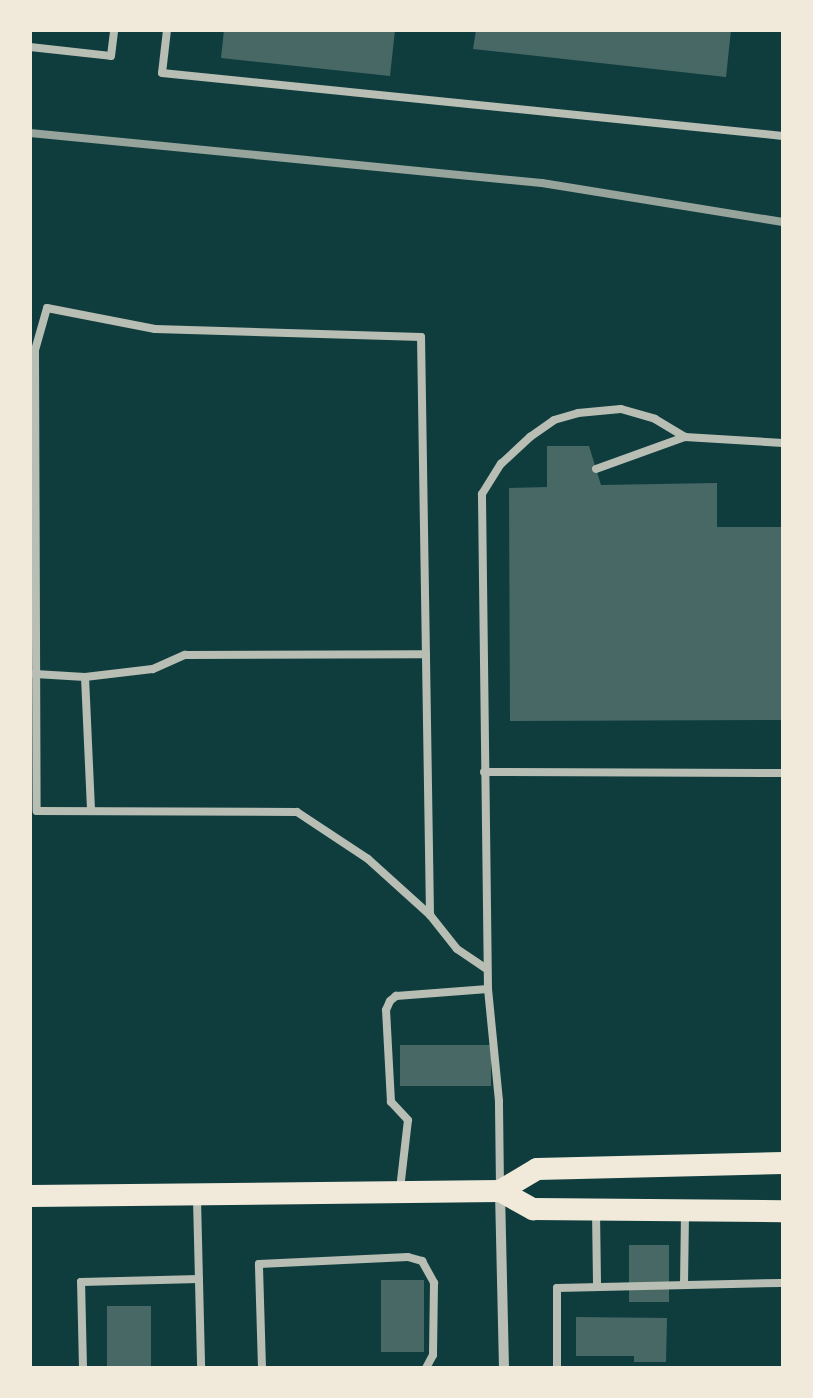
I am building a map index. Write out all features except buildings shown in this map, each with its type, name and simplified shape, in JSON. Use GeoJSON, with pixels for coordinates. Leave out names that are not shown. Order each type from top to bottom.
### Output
{"type":"FeatureCollection","features":[{"type":"Feature","properties":{"kind":"main road"},"geometry":{"type":"LineString","coordinates":[[500,1191],[536,1169],[783,1164]]}},
{"type":"Feature","properties":{"kind":"main road"},"geometry":{"type":"LineString","coordinates":[[30,1196],[500,1191],[533,1209],[783,1211]]}},
{"type":"Feature","properties":{"kind":"street"},"geometry":{"type":"LineString","coordinates":[[500,1191],[504,1368]]}},
{"type":"Feature","properties":{"kind":"lane"},"geometry":{"type":"LineString","coordinates":[[30,47],[111,56],[114,30]]}},
{"type":"Feature","properties":{"kind":"lane"},"geometry":{"type":"LineString","coordinates":[[167,30],[162,73],[783,136]]}},
{"type":"Feature","properties":{"kind":"lane"},"geometry":{"type":"LineString","coordinates":[[430,915],[422,337],[155,330],[48,308],[35,350],[37,812],[298,812],[368,859],[430,915],[457,949],[487,969]]}},
{"type":"Feature","properties":{"kind":"lane"},"geometry":{"type":"LineString","coordinates":[[500,1191],[498,1101],[487,969],[482,494],[501,464],[554,420],[621,409],[655,419],[684,436]]}},
{"type":"Feature","properties":{"kind":"lane"},"geometry":{"type":"LineString","coordinates":[[596,469],[684,436],[783,442]]}},
{"type":"Feature","properties":{"kind":"lane"},"geometry":{"type":"LineString","coordinates":[[35,674],[85,678],[153,669],[185,656],[426,654]]}},
{"type":"Feature","properties":{"kind":"lane"},"geometry":{"type":"LineString","coordinates":[[85,678],[91,809]]}},
{"type":"Feature","properties":{"kind":"lane"},"geometry":{"type":"LineString","coordinates":[[484,772],[783,773]]}},
{"type":"Feature","properties":{"kind":"lane"},"geometry":{"type":"LineString","coordinates":[[400,1192],[408,1120],[391,1102],[386,1010],[396,996],[488,989]]}},
{"type":"Feature","properties":{"kind":"lane"},"geometry":{"type":"LineString","coordinates":[[197,1194],[202,1368]]}},
{"type":"Feature","properties":{"kind":"lane"},"geometry":{"type":"LineString","coordinates":[[596,1211],[596,1287]]}},
{"type":"Feature","properties":{"kind":"lane"},"geometry":{"type":"LineString","coordinates":[[684,1285],[685,1211]]}},
{"type":"Feature","properties":{"kind":"lane"},"geometry":{"type":"LineString","coordinates":[[262,1368],[259,1264],[408,1257],[422,1261],[434,1283],[433,1356],[426,1368]]}},
{"type":"Feature","properties":{"kind":"lane"},"geometry":{"type":"LineString","coordinates":[[83,1368],[80,1282],[199,1280]]}},
{"type":"Feature","properties":{"kind":"lane"},"geometry":{"type":"LineString","coordinates":[[558,1368],[557,1288],[782,1283]]}},
{"type":"Feature","properties":{"kind":"railway"},"geometry":{"type":"LineString","coordinates":[[30,133],[542,183],[783,222]]}}]}
